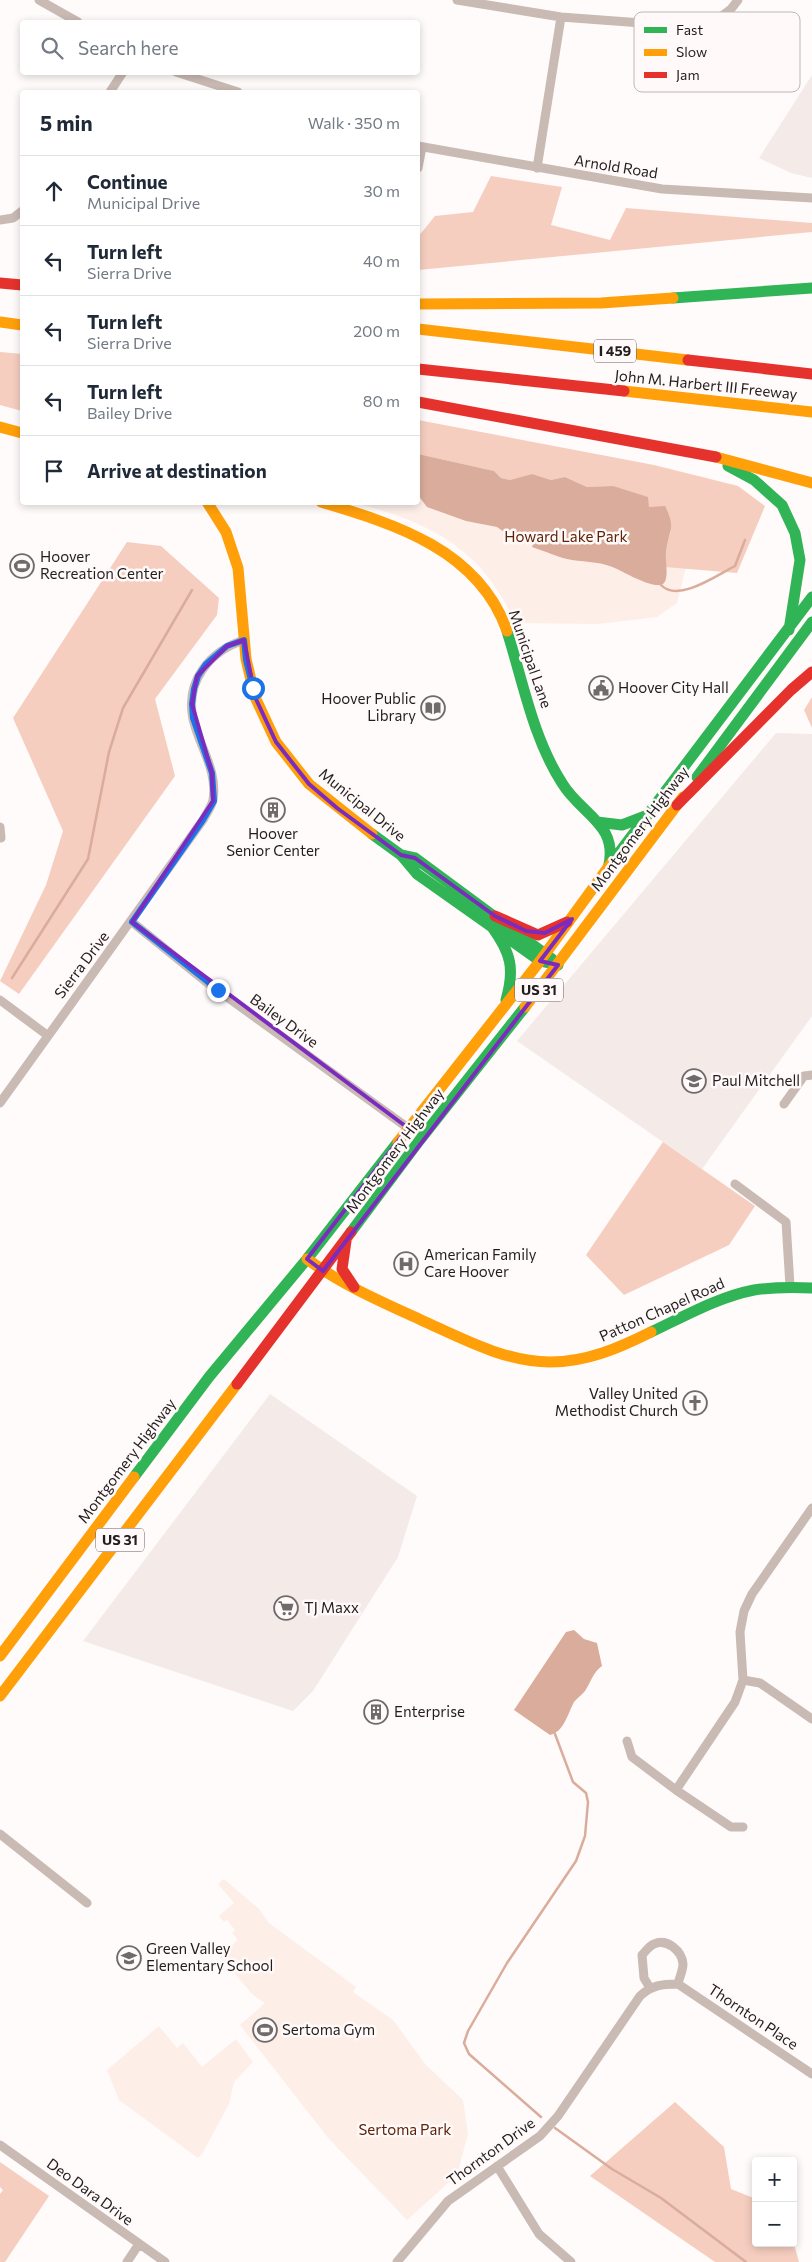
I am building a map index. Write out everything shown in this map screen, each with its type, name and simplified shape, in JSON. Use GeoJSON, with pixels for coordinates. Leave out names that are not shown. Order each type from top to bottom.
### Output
{"type":"FeatureCollection","features":[{"type":"Feature","properties":{"kind":"main road"},"geometry":{"type":"LineString","coordinates":[[0,283],[20,285]]}},
{"type":"Feature","properties":{"kind":"main road"},"geometry":{"type":"LineString","coordinates":[[420,304],[601,303],[812,288]]}},
{"type":"Feature","properties":{"kind":"main road"},"geometry":{"type":"LineString","coordinates":[[0,322],[20,325]]}},
{"type":"Feature","properties":{"kind":"main road","name":"John M. Harbert III Freeway"},"geometry":{"type":"LineString","coordinates":[[420,329],[812,374]]}},
{"type":"Feature","properties":{"kind":"main road","name":"John M. Harbert III Freeway"},"geometry":{"type":"LineString","coordinates":[[420,369],[812,412]]}},
{"type":"Feature","properties":{"kind":"main road"},"geometry":{"type":"LineString","coordinates":[[420,402],[707,455],[801,478],[812,483]]}},
{"type":"Feature","properties":{"kind":"main road"},"geometry":{"type":"LineString","coordinates":[[0,427],[20,432]]}},
{"type":"Feature","properties":{"kind":"main road"},"geometry":{"type":"LineString","coordinates":[[707,455],[754,480],[782,505],[795,533],[800,560],[789,630]]}},
{"type":"Feature","properties":{"kind":"main road","name":"Municipal Drive"},"geometry":{"type":"LineString","coordinates":[[209,505],[226,532],[238,568],[246,660],[255,697],[276,742],[309,784],[337,808],[401,855],[418,874],[558,965]]}},
{"type":"Feature","properties":{"kind":"main road","name":"Municipal Lane"},"geometry":{"type":"LineString","coordinates":[[331,505],[380,519],[438,545],[471,572],[489,595],[502,616],[524,690],[543,741],[563,784],[597,822],[611,846],[608,869]]}},
{"type":"Feature","properties":{"kind":"main road","name":"Montgomery Highway"},"geometry":{"type":"LineString","coordinates":[[0,1656],[209,1377],[307,1259],[543,957],[812,597]]}},
{"type":"Feature","properties":{"kind":"main road","name":"Montgomery Highway"},"geometry":{"type":"LineString","coordinates":[[0,1696],[426,1133],[558,965],[812,622]]}},
{"type":"Feature","properties":{"kind":"main road"},"geometry":{"type":"LineString","coordinates":[[677,805],[791,690],[812,672]]}},
{"type":"Feature","properties":{"kind":"main road"},"geometry":{"type":"LineString","coordinates":[[597,822],[622,825],[648,815]]}},
{"type":"Feature","properties":{"kind":"main road"},"geometry":{"type":"LineString","coordinates":[[493,921],[538,935],[557,928],[572,919]]}},
{"type":"Feature","properties":{"kind":"main road"},"geometry":{"type":"LineString","coordinates":[[493,921],[506,948],[512,969],[510,987],[503,1009]]}},
{"type":"Feature","properties":{"kind":"main road"},"geometry":{"type":"LineString","coordinates":[[346,1241],[342,1269],[355,1289]]}},
{"type":"Feature","properties":{"kind":"main road","name":"Patton Chapel Road"},"geometry":{"type":"LineString","coordinates":[[307,1259],[323,1271],[355,1289],[491,1351],[534,1361],[556,1361],[594,1356],[721,1298],[742,1292],[790,1286],[812,1288]]}},
{"type":"Feature","properties":{"kind":"street"},"geometry":{"type":"LineString","coordinates":[[39,0],[74,20]]}},
{"type":"Feature","properties":{"kind":"street"},"geometry":{"type":"LineString","coordinates":[[457,0],[561,16],[634,22]]}},
{"type":"Feature","properties":{"kind":"street"},"geometry":{"type":"LineString","coordinates":[[728,12],[738,0]]}},
{"type":"Feature","properties":{"kind":"street"},"geometry":{"type":"LineString","coordinates":[[537,168],[561,16]]}},
{"type":"Feature","properties":{"kind":"street"},"geometry":{"type":"LineString","coordinates":[[111,90],[121,75]]}},
{"type":"Feature","properties":{"kind":"street"},"geometry":{"type":"LineString","coordinates":[[185,75],[232,90]]}},
{"type":"Feature","properties":{"kind":"street","name":"Arnold Road"},"geometry":{"type":"LineString","coordinates":[[420,147],[662,189],[812,198]]}},
{"type":"Feature","properties":{"kind":"street"},"geometry":{"type":"LineString","coordinates":[[0,220],[14,218],[20,213]]}},
{"type":"Feature","properties":{"kind":"street","name":"Sierra Drive"},"geometry":{"type":"LineString","coordinates":[[0,1103],[132,922],[203,820],[214,801],[212,773],[193,718],[194,689],[198,676],[206,664],[227,646],[244,640]]}},
{"type":"Feature","properties":{"kind":"street"},"geometry":{"type":"LineString","coordinates":[[0,827],[0,838]]}},
{"type":"Feature","properties":{"kind":"street","name":"Bailey Drive"},"geometry":{"type":"LineString","coordinates":[[132,922],[206,981],[408,1128],[426,1133]]}},
{"type":"Feature","properties":{"kind":"street"},"geometry":{"type":"LineString","coordinates":[[0,1000],[48,1035]]}},
{"type":"Feature","properties":{"kind":"street"},"geometry":{"type":"LineString","coordinates":[[784,1104],[804,1076],[812,1075]]}},
{"type":"Feature","properties":{"kind":"street"},"geometry":{"type":"LineString","coordinates":[[735,1184],[786,1222],[790,1286]]}},
{"type":"Feature","properties":{"kind":"street"},"geometry":{"type":"LineString","coordinates":[[676,1790],[735,1702],[743,1680],[740,1632],[744,1611],[752,1594],[812,1508]]}},
{"type":"Feature","properties":{"kind":"street"},"geometry":{"type":"LineString","coordinates":[[743,1680],[760,1683],[812,1719]]}},
{"type":"Feature","properties":{"kind":"street"},"geometry":{"type":"LineString","coordinates":[[628,1741],[632,1757],[676,1790],[731,1827],[743,1827]]}},
{"type":"Feature","properties":{"kind":"street"},"geometry":{"type":"LineString","coordinates":[[0,1834],[87,1903]]}},
{"type":"Feature","properties":{"kind":"street"},"geometry":{"type":"LineString","coordinates":[[662,1942],[670,1944],[681,1954],[683,1965],[678,1984],[662,1984],[650,1988],[644,1978],[642,1955],[654,1944],[662,1942]]}},
{"type":"Feature","properties":{"kind":"street","name":"Thornton Place"},"geometry":{"type":"LineString","coordinates":[[678,1984],[812,2074]]}},
{"type":"Feature","properties":{"kind":"street","name":"Thornton Drive"},"geometry":{"type":"LineString","coordinates":[[397,2262],[448,2201],[540,2136],[558,2116],[640,1996],[650,1988]]}},
{"type":"Feature","properties":{"kind":"street","name":"Deo Dara Drive"},"geometry":{"type":"LineString","coordinates":[[0,2145],[164,2262]]}},
{"type":"Feature","properties":{"kind":"street"},"geometry":{"type":"LineString","coordinates":[[497,2166],[539,2234],[571,2262]]}},
{"type":"Feature","properties":{"kind":"street"},"geometry":{"type":"LineString","coordinates":[[127,2262],[139,2244]]}},
{"type":"Feature","properties":{"kind":"highlighted area"},"geometry":{"type":"Polygon","coordinates":[[[244,640],[255,697],[276,742],[309,784],[337,808],[401,855],[415,858],[495,916],[526,931],[545,933],[572,919],[540,961],[558,965],[323,1271],[307,1259],[408,1128],[132,922],[213,801],[212,773],[192,704],[197,676],[227,646],[244,640]]]}},
{"type":"Feature","properties":{"kind":"shaded area"},"geometry":{"type":"Polygon","coordinates":[[[812,75],[812,178],[791,173],[759,158],[812,75]]]}},
{"type":"Feature","properties":{"kind":"shaded area"},"geometry":{"type":"Polygon","coordinates":[[[491,176],[562,187],[551,225],[610,240],[626,208],[812,223],[812,232],[420,270],[420,235],[435,216],[473,212],[491,176]]]}},
{"type":"Feature","properties":{"kind":"shaded area"},"geometry":{"type":"Polygon","coordinates":[[[0,352],[20,354],[20,410],[0,405],[0,352]]]}},
{"type":"Feature","properties":{"kind":"shaded area"},"geometry":{"type":"Polygon","coordinates":[[[420,420],[654,465],[738,486],[765,506],[737,573],[665,567],[667,542],[671,531],[649,507],[613,486],[587,487],[565,477],[551,480],[532,474],[510,480],[501,478],[494,471],[420,454],[420,420]]]}},
{"type":"Feature","properties":{"kind":"shaded area"},"geometry":{"type":"Polygon","coordinates":[[[420,454],[494,471],[501,478],[510,480],[532,474],[551,480],[565,477],[587,487],[613,486],[648,497],[649,507],[665,506],[671,520],[671,530],[666,553],[667,573],[665,580],[660,585],[655,585],[606,565],[562,558],[532,547],[536,536],[532,534],[526,537],[509,530],[507,534],[497,527],[466,521],[427,507],[420,498],[420,454]]]}},
{"type":"Feature","properties":{"kind":"shaded area"},"geometry":{"type":"Polygon","coordinates":[[[127,542],[161,546],[219,598],[217,615],[155,699],[175,776],[19,994],[0,981],[46,885],[63,831],[13,718],[127,542]]]}},
{"type":"Feature","properties":{"kind":"shaded area"},"geometry":{"type":"Polygon","coordinates":[[[812,697],[812,728],[804,710],[812,697]]]}},
{"type":"Feature","properties":{"kind":"shaded area"},"geometry":{"type":"Polygon","coordinates":[[[776,733],[812,734],[812,1016],[702,1169],[517,1041],[776,733]]]}},
{"type":"Feature","properties":{"kind":"shaded area"},"geometry":{"type":"Polygon","coordinates":[[[663,1142],[755,1206],[729,1245],[624,1295],[586,1255],[663,1142]]]}},
{"type":"Feature","properties":{"kind":"shaded area"},"geometry":{"type":"Polygon","coordinates":[[[270,1394],[417,1496],[398,1557],[313,1691],[293,1711],[83,1641],[270,1394]]]}},
{"type":"Feature","properties":{"kind":"shaded area"},"geometry":{"type":"Polygon","coordinates":[[[574,1630],[584,1639],[597,1643],[602,1666],[594,1674],[585,1691],[574,1702],[559,1730],[550,1735],[514,1710],[566,1632],[574,1630]]]}},
{"type":"Feature","properties":{"kind":"shaded area"},"geometry":{"type":"Polygon","coordinates":[[[675,2102],[724,2147],[731,2189],[752,2197],[752,2247],[795,2247],[799,2262],[715,2262],[590,2176],[675,2102]]]}},
{"type":"Feature","properties":{"kind":"shaded area"},"geometry":{"type":"Polygon","coordinates":[[[0,2162],[49,2196],[5,2262],[0,2262],[0,2194],[3,2190],[0,2187],[0,2162]]]}},
{"type":"Feature","properties":{"kind":"green space","name":"Howard Lake Park"},"geometry":{"type":"Polygon","coordinates":[[[420,421],[708,478],[677,603],[657,617],[598,624],[516,623],[502,597],[487,576],[470,558],[452,543],[432,531],[410,520],[364,505],[420,505],[420,421]]]}},
{"type":"Feature","properties":{"kind":"green space","name":"Sertoma Park"},"geometry":{"type":"Polygon","coordinates":[[[224,1879],[259,1909],[269,1923],[356,1987],[353,1992],[393,2020],[426,2065],[463,2100],[468,2134],[457,2175],[407,2220],[329,2139],[240,2025],[265,2003],[253,1995],[219,1955],[238,1940],[232,1933],[235,1930],[227,1920],[224,1922],[219,1916],[234,1903],[218,1884],[224,1879]]]}},
{"type":"Feature","properties":{"kind":"green space"},"geometry":{"type":"Polygon","coordinates":[[[159,2026],[177,2048],[183,2043],[202,2067],[236,2039],[253,2062],[234,2082],[229,2104],[198,2158],[119,2100],[107,2070],[159,2026]]]}},
{"type":"Feature","properties":{"kind":"waterway"},"geometry":{"type":"LineString","coordinates":[[661,585],[668,590],[677,591],[698,586],[708,581],[735,566],[745,540]]}},
{"type":"Feature","properties":{"kind":"waterway"},"geometry":{"type":"LineString","coordinates":[[12,978],[88,859],[109,752],[123,708],[192,590]]}},
{"type":"Feature","properties":{"kind":"waterway"},"geometry":{"type":"LineString","coordinates":[[541,2117],[469,2054],[464,2043],[468,2031],[507,1963],[576,1861],[585,1836],[588,1802],[586,1793],[573,1782],[555,1734]]}},
{"type":"Feature","properties":{"kind":"waterway"},"geometry":{"type":"LineString","coordinates":[[555,2128],[612,2169],[661,2198],[746,2262]]}},
{"type":"Feature","properties":{"kind":"traffic: fast"},"geometry":{"type":"LineString","coordinates":[[673,298],[812,288]]}},
{"type":"Feature","properties":{"kind":"traffic: fast"},"geometry":{"type":"LineString","coordinates":[[728,466],[754,480],[782,505],[795,533],[800,560],[789,630]]}},
{"type":"Feature","properties":{"kind":"traffic: fast"},"geometry":{"type":"LineString","coordinates":[[612,862],[812,597]]}},
{"type":"Feature","properties":{"kind":"traffic: fast"},"geometry":{"type":"LineString","coordinates":[[697,777],[812,622]]}},
{"type":"Feature","properties":{"kind":"traffic: fast"},"geometry":{"type":"LineString","coordinates":[[507,631],[543,747],[552,766],[570,794],[604,830],[609,841],[608,869]]}},
{"type":"Feature","properties":{"kind":"traffic: fast"},"geometry":{"type":"LineString","coordinates":[[597,822],[622,825],[648,815]]}},
{"type":"Feature","properties":{"kind":"traffic: fast"},"geometry":{"type":"LineString","coordinates":[[372,834],[401,855],[417,874],[540,961],[558,965]]}},
{"type":"Feature","properties":{"kind":"traffic: fast"},"geometry":{"type":"LineString","coordinates":[[401,855],[415,858],[552,959]]}},
{"type":"Feature","properties":{"kind":"traffic: fast"},"geometry":{"type":"LineString","coordinates":[[492,927],[503,945],[510,962],[511,970],[506,1000]]}},
{"type":"Feature","properties":{"kind":"traffic: fast"},"geometry":{"type":"LineString","coordinates":[[351,1232],[419,1141],[525,1007]]}},
{"type":"Feature","properties":{"kind":"traffic: fast"},"geometry":{"type":"LineString","coordinates":[[134,1477],[209,1377],[307,1259],[398,1142]]}},
{"type":"Feature","properties":{"kind":"traffic: fast"},"geometry":{"type":"LineString","coordinates":[[651,1332],[702,1308],[741,1293],[769,1288],[812,1288]]}},
{"type":"Feature","properties":{"kind":"traffic: slow"},"geometry":{"type":"LineString","coordinates":[[420,304],[601,303],[673,298]]}},
{"type":"Feature","properties":{"kind":"traffic: slow"},"geometry":{"type":"LineString","coordinates":[[0,322],[20,325]]}},
{"type":"Feature","properties":{"kind":"traffic: slow"},"geometry":{"type":"LineString","coordinates":[[420,329],[688,360]]}},
{"type":"Feature","properties":{"kind":"traffic: slow"},"geometry":{"type":"LineString","coordinates":[[624,391],[812,412]]}},
{"type":"Feature","properties":{"kind":"traffic: slow"},"geometry":{"type":"LineString","coordinates":[[0,427],[20,432]]}},
{"type":"Feature","properties":{"kind":"traffic: slow"},"geometry":{"type":"LineString","coordinates":[[716,457],[812,483]]}},
{"type":"Feature","properties":{"kind":"traffic: slow"},"geometry":{"type":"LineString","coordinates":[[209,505],[226,532],[238,568],[246,659],[255,697],[276,742],[309,784],[372,834]]}},
{"type":"Feature","properties":{"kind":"traffic: slow"},"geometry":{"type":"LineString","coordinates":[[330,505],[405,531],[431,544],[455,560],[477,580],[494,603],[507,631]]}},
{"type":"Feature","properties":{"kind":"traffic: slow"},"geometry":{"type":"LineString","coordinates":[[525,1007],[683,797]]}},
{"type":"Feature","properties":{"kind":"traffic: slow"},"geometry":{"type":"LineString","coordinates":[[398,1142],[540,961],[612,862]]}},
{"type":"Feature","properties":{"kind":"traffic: slow"},"geometry":{"type":"LineString","coordinates":[[307,1259],[334,1277],[377,1300],[484,1348],[516,1358],[550,1362],[577,1360],[615,1349],[651,1332]]}},
{"type":"Feature","properties":{"kind":"traffic: slow"},"geometry":{"type":"LineString","coordinates":[[0,1696],[237,1384]]}},
{"type":"Feature","properties":{"kind":"traffic: slow"},"geometry":{"type":"LineString","coordinates":[[0,1656],[134,1477]]}},
{"type":"Feature","properties":{"kind":"traffic: jam"},"geometry":{"type":"LineString","coordinates":[[0,283],[20,285]]}},
{"type":"Feature","properties":{"kind":"traffic: jam"},"geometry":{"type":"LineString","coordinates":[[688,360],[812,374]]}},
{"type":"Feature","properties":{"kind":"traffic: jam"},"geometry":{"type":"LineString","coordinates":[[420,369],[624,391]]}},
{"type":"Feature","properties":{"kind":"traffic: jam"},"geometry":{"type":"LineString","coordinates":[[420,402],[716,457]]}},
{"type":"Feature","properties":{"kind":"traffic: jam"},"geometry":{"type":"LineString","coordinates":[[677,805],[791,690],[812,672]]}},
{"type":"Feature","properties":{"kind":"traffic: jam"},"geometry":{"type":"LineString","coordinates":[[495,916],[538,935],[567,922]]}},
{"type":"Feature","properties":{"kind":"traffic: jam"},"geometry":{"type":"LineString","coordinates":[[237,1384],[351,1232]]}},
{"type":"Feature","properties":{"kind":"traffic: jam"},"geometry":{"type":"LineString","coordinates":[[346,1241],[342,1269],[354,1287]]}},
{"type":"Feature","properties":{"kind":"place","name":"Hoover Recreation Center"},"geometry":{"type":"Point","coordinates":[22,566]}},
{"type":"Feature","properties":{"kind":"place","name":"Hoover City Hall"},"geometry":{"type":"Point","coordinates":[601,688]}},
{"type":"Feature","properties":{"kind":"place","name":"Hoover Public Library"},"geometry":{"type":"Point","coordinates":[433,708]}},
{"type":"Feature","properties":{"kind":"place","name":"Hoover Senior Center"},"geometry":{"type":"Point","coordinates":[273,810]}},
{"type":"Feature","properties":{"kind":"place","name":"Paul Mitchell"},"geometry":{"type":"Point","coordinates":[694,1081]}},
{"type":"Feature","properties":{"kind":"place","name":"American Family Care Hoover"},"geometry":{"type":"Point","coordinates":[406,1264]}},
{"type":"Feature","properties":{"kind":"place","name":"Valley United Methodist Church"},"geometry":{"type":"Point","coordinates":[695,1403]}},
{"type":"Feature","properties":{"kind":"place","name":"TJ Maxx"},"geometry":{"type":"Point","coordinates":[286,1608]}},
{"type":"Feature","properties":{"kind":"place","name":"Enterprise"},"geometry":{"type":"Point","coordinates":[376,1712]}},
{"type":"Feature","properties":{"kind":"place","name":"Green Valley Elementary School"},"geometry":{"type":"Point","coordinates":[129,1958]}},
{"type":"Feature","properties":{"kind":"place","name":"Sertoma Gym"},"geometry":{"type":"Point","coordinates":[265,2030]}},
{"type":"Feature","properties":{"kind":"route"},"geometry":{"type":"LineString","coordinates":[[218,990],[132,922],[203,820],[214,801],[212,773],[193,718],[192,704],[198,676],[206,664],[218,652],[227,646],[244,640],[246,660],[253,688]]}}]}
